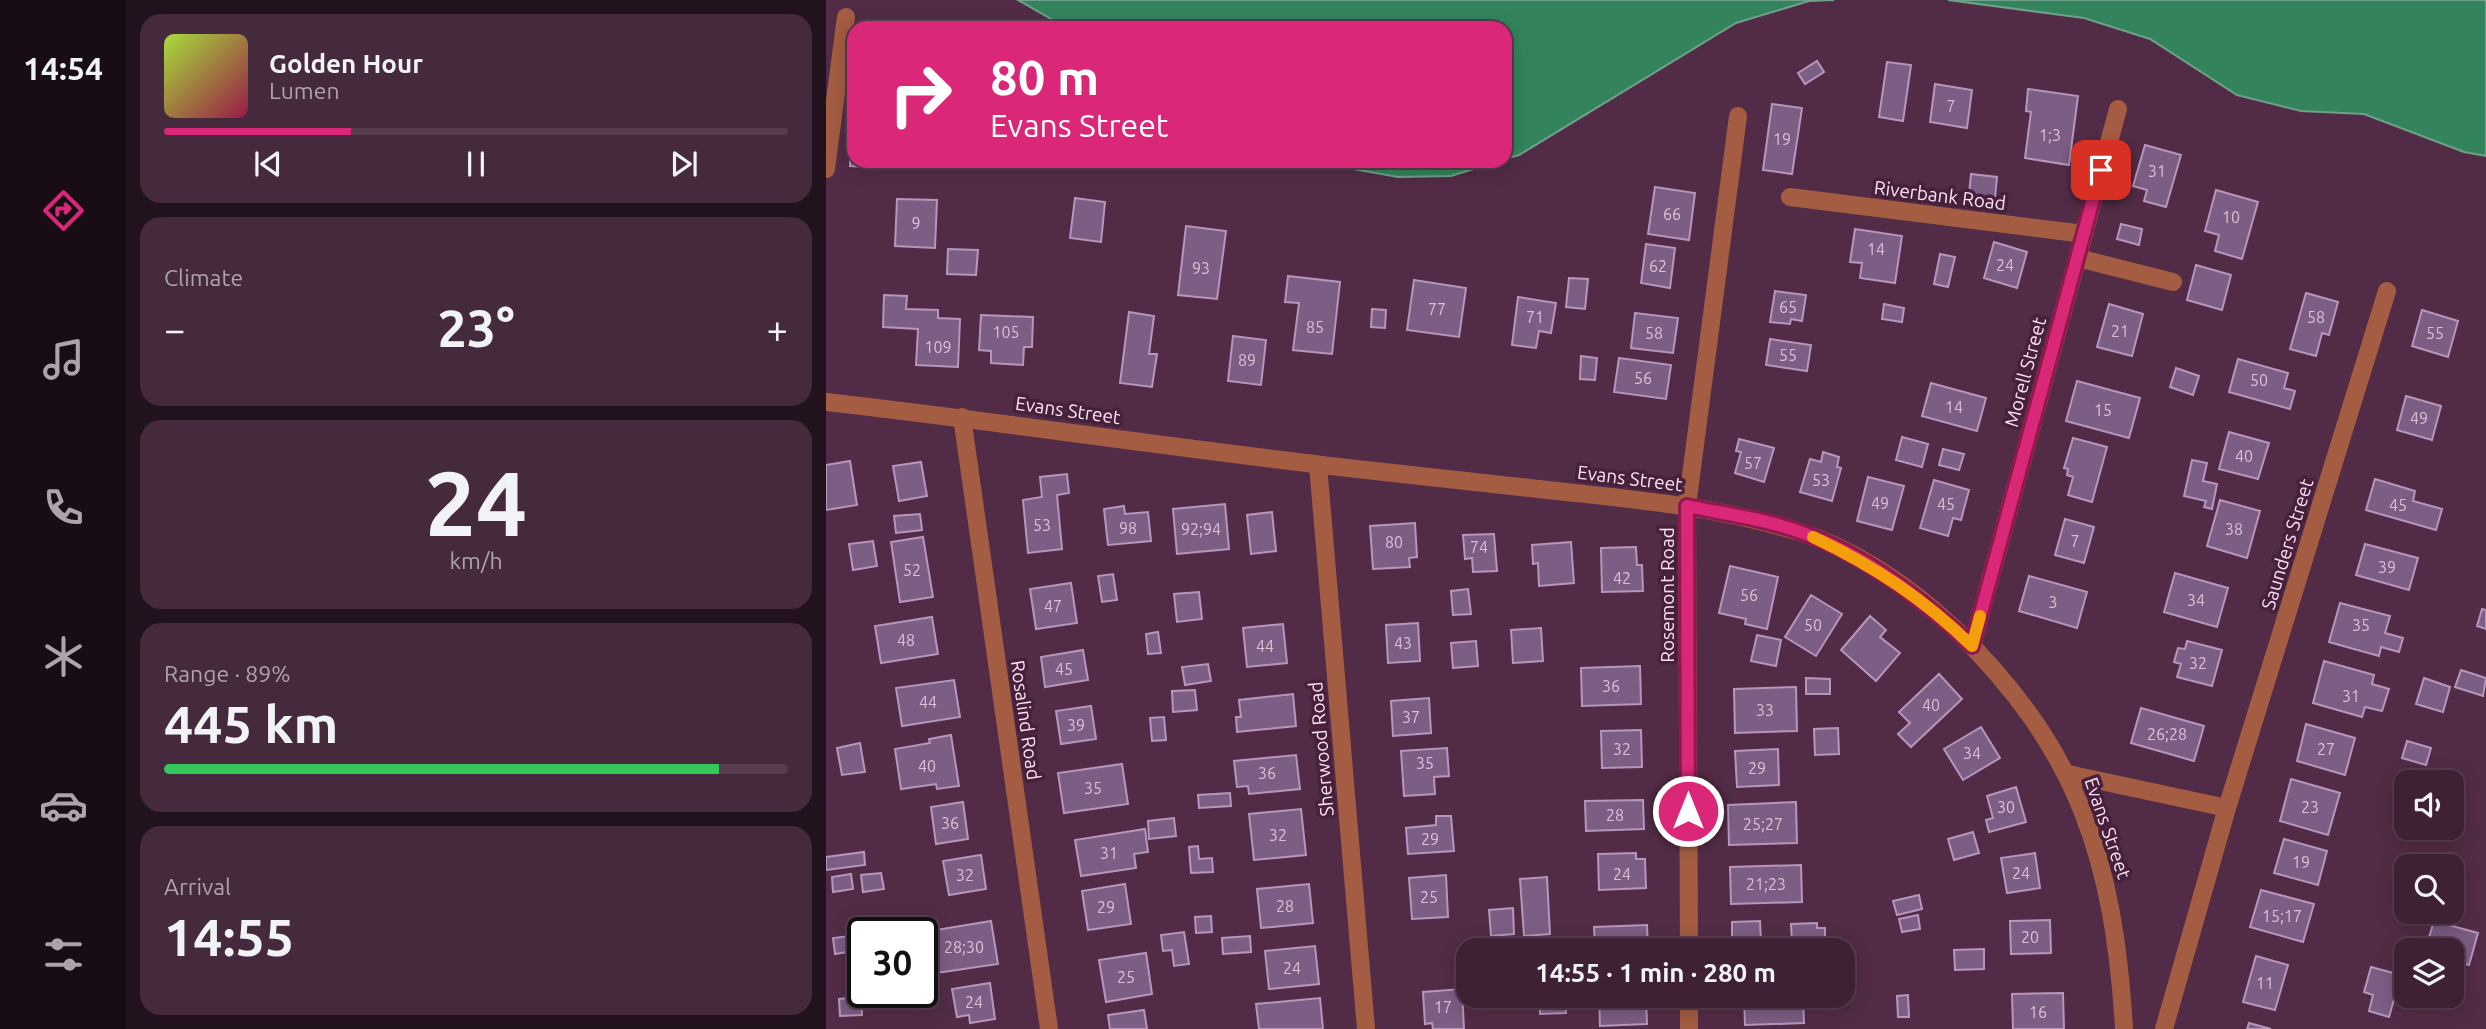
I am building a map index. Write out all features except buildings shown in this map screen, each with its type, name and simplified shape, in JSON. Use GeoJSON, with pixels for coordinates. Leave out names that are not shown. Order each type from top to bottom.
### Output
{"type":"FeatureCollection","features":[{"type":"Feature","properties":{"kind":"street"},"geometry":{"type":"LineString","coordinates":[[826,169],[846,17]]}},
{"type":"Feature","properties":{"kind":"street","name":"Morell Street"},"geometry":{"type":"LineString","coordinates":[[1972,646],[2118,109]]}},
{"type":"Feature","properties":{"kind":"street","name":"Rosemont Road"},"geometry":{"type":"LineString","coordinates":[[1689,938],[1687,506],[1738,116]]}},
{"type":"Feature","properties":{"kind":"street","name":"Riverbank Road"},"geometry":{"type":"LineString","coordinates":[[1790,197],[2084,234]]}},
{"type":"Feature","properties":{"kind":"street"},"geometry":{"type":"LineString","coordinates":[[2078,258],[2173,282]]}},
{"type":"Feature","properties":{"kind":"street","name":"Saunders Street"},"geometry":{"type":"LineString","coordinates":[[2164,1029],[2227,808],[2386,291]]}},
{"type":"Feature","properties":{"kind":"street","name":"Evans Street"},"geometry":{"type":"LineString","coordinates":[[826,402],[962,417],[1318,464],[1687,506],[1803,533],[1858,558],[1934,609],[1972,646],[2022,703],[2068,775],[2088,825],[2114,919],[2124,1029]]}},
{"type":"Feature","properties":{"kind":"street","name":"Rosalind Road"},"geometry":{"type":"LineString","coordinates":[[962,417],[1049,1029]]}},
{"type":"Feature","properties":{"kind":"street","name":"Sherwood Road"},"geometry":{"type":"LineString","coordinates":[[1318,464],[1366,1029]]}},
{"type":"Feature","properties":{"kind":"street"},"geometry":{"type":"LineString","coordinates":[[2068,775],[2227,808]]}},
{"type":"Feature","properties":{"kind":"street"},"geometry":{"type":"LineString","coordinates":[[1689,1008],[1689,1029]]}},
{"type":"Feature","properties":{"kind":"shaded area"},"geometry":{"type":"Polygon","coordinates":[[[1018,0],[1834,0],[1809,1],[1736,23],[1512,157],[1512,21],[1055,21],[1018,0]]]}},
{"type":"Feature","properties":{"kind":"shaded area"},"geometry":{"type":"Polygon","coordinates":[[[1948,0],[2486,0],[2486,156],[2464,152],[2364,114],[2301,111],[2237,95],[2150,39],[2084,18],[1948,0]]]}},
{"type":"Feature","properties":{"kind":"shaded area"},"geometry":{"type":"Polygon","coordinates":[[[1347,168],[1477,168],[1451,176],[1398,177],[1347,168]]]}},
{"type":"Feature","properties":{"kind":"slow traffic"},"geometry":{"type":"LineString","coordinates":[[1813,537],[1858,558],[1896,582],[1934,609],[1972,646],[1980,616]]}},
{"type":"Feature","properties":{"kind":"route"},"geometry":{"type":"LineString","coordinates":[[1688,811],[1687,506],[1748,518],[1803,533],[1858,558],[1934,609],[1972,646],[2101,170]]}}]}
